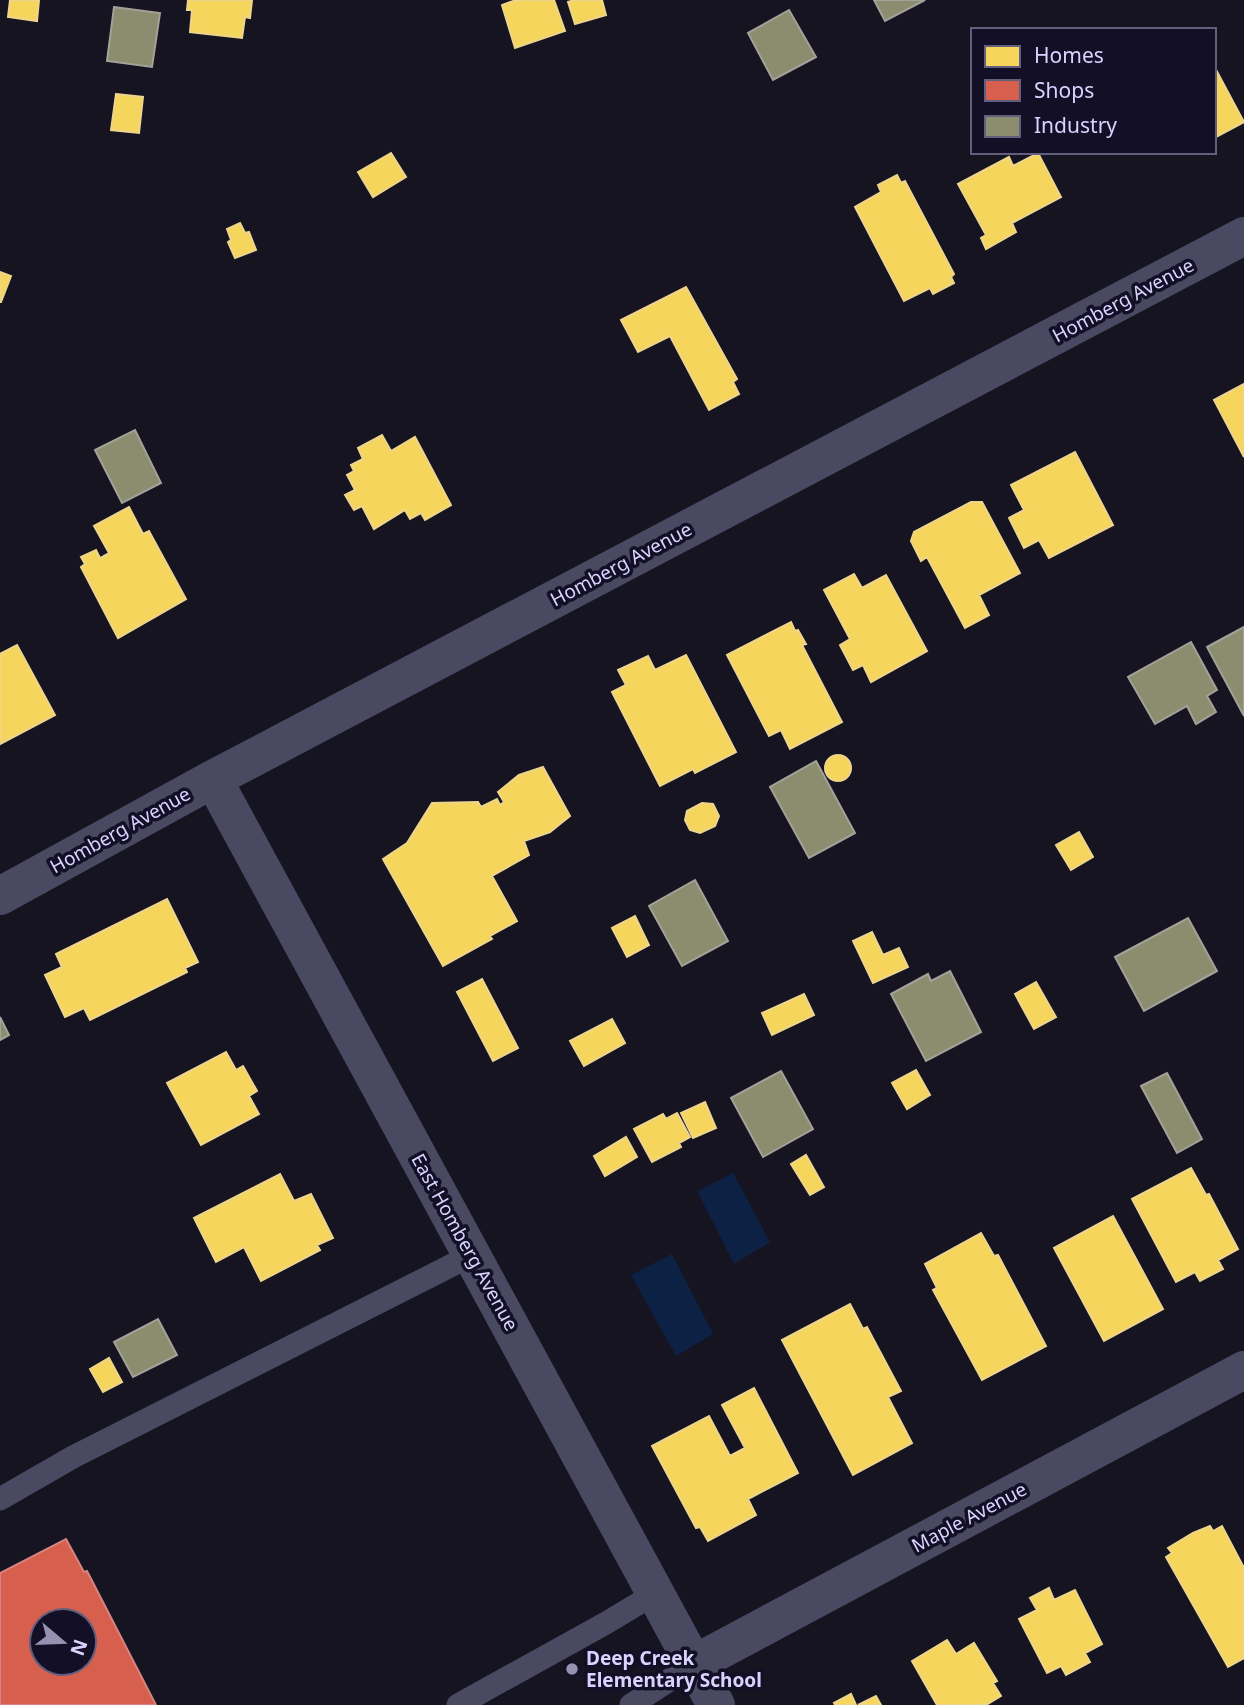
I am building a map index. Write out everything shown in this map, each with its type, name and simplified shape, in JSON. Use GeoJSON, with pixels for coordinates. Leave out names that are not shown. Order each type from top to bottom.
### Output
{"type":"FeatureCollection","features":[{"type":"Feature","properties":{"kind":"street","name":"Homberg Avenue"},"geometry":{"type":"LineString","coordinates":[[0,896],[213,779],[1244,236]]}},
{"type":"Feature","properties":{"kind":"street","name":"East Homberg Avenue"},"geometry":{"type":"LineString","coordinates":[[213,779],[716,1705]]}},
{"type":"Feature","properties":{"kind":"street","name":"Maple Avenue"},"geometry":{"type":"LineString","coordinates":[[694,1664],[1244,1370]]}},
{"type":"Feature","properties":{"kind":"lane"},"geometry":{"type":"LineString","coordinates":[[0,1499],[73,1457],[471,1255]]}},
{"type":"Feature","properties":{"kind":"lane"},"geometry":{"type":"LineString","coordinates":[[458,1705],[656,1593]]}},
{"type":"Feature","properties":{"kind":"lane"},"geometry":{"type":"LineString","coordinates":[[631,1705],[694,1664]]}},
{"type":"Feature","properties":{"kind":"water"},"geometry":{"type":"Polygon","coordinates":[[[733,1173],[770,1242],[734,1264],[697,1191],[733,1173]]]}},
{"type":"Feature","properties":{"kind":"water"},"geometry":{"type":"Polygon","coordinates":[[[672,1254],[713,1334],[676,1356],[631,1275],[672,1254]]]}},
{"type":"Feature","properties":{"kind":"building: Homes"},"geometry":{"type":"Polygon","coordinates":[[[10,0],[39,0],[37,21],[8,17],[10,0]]]}},
{"type":"Feature","properties":{"kind":"building: Homes"},"geometry":{"type":"Polygon","coordinates":[[[188,0],[252,0],[250,18],[245,17],[242,38],[190,32],[192,10],[187,10],[188,0]]]}},
{"type":"Feature","properties":{"kind":"building: Homes"},"geometry":{"type":"Polygon","coordinates":[[[516,0],[554,0],[565,31],[515,48],[502,5],[516,0]]]}},
{"type":"Feature","properties":{"kind":"building: Homes"},"geometry":{"type":"Polygon","coordinates":[[[602,0],[606,15],[575,24],[568,2],[602,0]]]}},
{"type":"Feature","properties":{"kind":"building: Homes"},"geometry":{"type":"Polygon","coordinates":[[[1216,70],[1244,122],[1216,137],[1216,70]]]}},
{"type":"Feature","properties":{"kind":"building: Homes"},"geometry":{"type":"Polygon","coordinates":[[[116,94],[143,97],[139,133],[111,130],[116,94]]]}},
{"type":"Feature","properties":{"kind":"building: Homes"},"geometry":{"type":"Polygon","coordinates":[[[391,153],[406,177],[373,197],[358,172],[391,153]]]}},
{"type":"Feature","properties":{"kind":"building: Homes"},"geometry":{"type":"Polygon","coordinates":[[[1039,154],[1061,197],[1012,223],[1016,232],[986,249],[981,238],[986,235],[958,184],[1009,157],[1013,166],[1039,154]]]}},
{"type":"Feature","properties":{"kind":"building: Homes"},"geometry":{"type":"Polygon","coordinates":[[[897,175],[901,183],[905,181],[954,274],[951,277],[954,283],[933,294],[930,288],[904,301],[855,207],[881,192],[878,185],[897,175]]]}},
{"type":"Feature","properties":{"kind":"building: Homes"},"geometry":{"type":"Polygon","coordinates":[[[240,223],[245,233],[249,232],[256,250],[235,258],[228,242],[231,240],[227,229],[240,223]]]}},
{"type":"Feature","properties":{"kind":"building: Homes"},"geometry":{"type":"Polygon","coordinates":[[[0,272],[11,276],[1,302],[0,302],[0,272]]]}},
{"type":"Feature","properties":{"kind":"building: Homes"},"geometry":{"type":"Polygon","coordinates":[[[686,287],[737,379],[733,382],[739,394],[709,410],[670,336],[638,352],[621,320],[686,287]]]}},
{"type":"Feature","properties":{"kind":"building: Homes"},"geometry":{"type":"Polygon","coordinates":[[[1244,384],[1244,457],[1214,400],[1244,384]]]}},
{"type":"Feature","properties":{"kind":"building: Homes"},"geometry":{"type":"Polygon","coordinates":[[[382,435],[391,451],[415,437],[451,505],[425,520],[421,513],[410,519],[405,510],[374,529],[362,506],[354,510],[345,495],[355,490],[347,475],[354,471],[351,465],[363,459],[358,448],[382,435]]]}},
{"type":"Feature","properties":{"kind":"building: Homes"},"geometry":{"type":"Polygon","coordinates":[[[1075,452],[1113,525],[1049,558],[1039,540],[1024,548],[1009,518],[1024,510],[1011,485],[1075,452]]]}},
{"type":"Feature","properties":{"kind":"building: Homes"},"geometry":{"type":"Polygon","coordinates":[[[971,502],[982,502],[1020,573],[979,595],[989,615],[965,628],[927,557],[921,561],[911,541],[914,532],[971,502]]]}},
{"type":"Feature","properties":{"kind":"building: Homes"},"geometry":{"type":"Polygon","coordinates":[[[129,507],[143,534],[149,531],[186,599],[118,638],[81,567],[85,564],[81,557],[96,550],[100,558],[109,553],[94,526],[129,507]]]}},
{"type":"Feature","properties":{"kind":"building: Homes"},"geometry":{"type":"Polygon","coordinates":[[[854,574],[862,588],[886,575],[927,651],[871,682],[863,665],[853,670],[840,645],[850,639],[824,590],[854,574]]]}},
{"type":"Feature","properties":{"kind":"building: Homes"},"geometry":{"type":"Polygon","coordinates":[[[791,622],[806,644],[802,645],[842,722],[790,749],[781,730],[769,736],[727,655],[791,622]]]}},
{"type":"Feature","properties":{"kind":"building: Homes"},"geometry":{"type":"Polygon","coordinates":[[[17,645],[55,715],[0,744],[0,654],[17,645]]]}},
{"type":"Feature","properties":{"kind":"building: Homes"},"geometry":{"type":"Polygon","coordinates":[[[686,655],[736,752],[695,773],[693,769],[660,786],[612,692],[626,685],[618,670],[648,656],[655,670],[686,655]]]}},
{"type":"Feature","properties":{"kind":"building: Homes"},"geometry":{"type":"Polygon","coordinates":[[[838,755],[847,759],[851,768],[847,777],[838,781],[829,777],[825,768],[829,759],[838,755]]]}},
{"type":"Feature","properties":{"kind":"building: Homes"},"geometry":{"type":"Polygon","coordinates":[[[543,767],[570,816],[550,832],[524,841],[529,855],[492,876],[517,921],[490,936],[492,939],[443,966],[383,859],[407,843],[432,803],[478,802],[481,807],[497,799],[500,805],[504,802],[498,792],[519,775],[543,767]]]}},
{"type":"Feature","properties":{"kind":"building: Homes"},"geometry":{"type":"Polygon","coordinates":[[[702,803],[713,804],[719,816],[715,826],[700,833],[690,830],[685,820],[687,811],[702,803]]]}},
{"type":"Feature","properties":{"kind":"building: Homes"},"geometry":{"type":"Polygon","coordinates":[[[1079,832],[1093,857],[1071,870],[1056,845],[1079,832]]]}},
{"type":"Feature","properties":{"kind":"building: Homes"},"geometry":{"type":"Polygon","coordinates":[[[167,899],[198,962],[185,968],[187,972],[90,1020],[84,1008],[65,1017],[45,975],[62,967],[56,954],[167,899]]]}},
{"type":"Feature","properties":{"kind":"building: Homes"},"geometry":{"type":"Polygon","coordinates":[[[635,916],[649,945],[627,957],[612,928],[635,916]]]}},
{"type":"Feature","properties":{"kind":"building: Homes"},"geometry":{"type":"Polygon","coordinates":[[[872,932],[883,955],[899,948],[908,967],[873,983],[853,941],[872,932]]]}},
{"type":"Feature","properties":{"kind":"building: Homes"},"geometry":{"type":"Polygon","coordinates":[[[482,979],[518,1048],[493,1061],[457,992],[482,979]]]}},
{"type":"Feature","properties":{"kind":"building: Homes"},"geometry":{"type":"Polygon","coordinates":[[[1036,982],[1056,1017],[1034,1029],[1015,994],[1036,982]]]}},
{"type":"Feature","properties":{"kind":"building: Homes"},"geometry":{"type":"Polygon","coordinates":[[[804,994],[814,1015],[772,1035],[762,1013],[804,994]]]}},
{"type":"Feature","properties":{"kind":"building: Homes"},"geometry":{"type":"Polygon","coordinates":[[[612,1019],[625,1043],[584,1066],[570,1041],[612,1019]]]}},
{"type":"Feature","properties":{"kind":"building: Homes"},"geometry":{"type":"Polygon","coordinates":[[[226,1052],[236,1070],[243,1066],[257,1091],[249,1096],[259,1114],[201,1145],[167,1083],[226,1052]]]}},
{"type":"Feature","properties":{"kind":"building: Homes"},"geometry":{"type":"Polygon","coordinates":[[[916,1070],[930,1095],[907,1109],[892,1083],[916,1070]]]}},
{"type":"Feature","properties":{"kind":"building: Homes"},"geometry":{"type":"Polygon","coordinates":[[[705,1102],[716,1128],[693,1138],[681,1113],[705,1102]]]}},
{"type":"Feature","properties":{"kind":"building: Homes"},"geometry":{"type":"Polygon","coordinates":[[[677,1113],[690,1137],[679,1143],[681,1147],[652,1162],[634,1129],[663,1114],[666,1119],[677,1113]]]}},
{"type":"Feature","properties":{"kind":"building: Homes"},"geometry":{"type":"Polygon","coordinates":[[[626,1137],[637,1157],[605,1176],[594,1156],[626,1137]]]}},
{"type":"Feature","properties":{"kind":"building: Homes"},"geometry":{"type":"Polygon","coordinates":[[[806,1155],[824,1187],[810,1195],[791,1164],[806,1155]]]}},
{"type":"Feature","properties":{"kind":"building: Homes"},"geometry":{"type":"Polygon","coordinates":[[[1191,1168],[1206,1195],[1209,1194],[1238,1249],[1218,1260],[1223,1269],[1200,1281],[1195,1272],[1176,1282],[1132,1199],[1191,1168]]]}},
{"type":"Feature","properties":{"kind":"building: Homes"},"geometry":{"type":"Polygon","coordinates":[[[280,1174],[294,1201],[311,1194],[333,1238],[317,1245],[320,1250],[261,1281],[244,1247],[216,1262],[194,1218],[280,1174]]]}},
{"type":"Feature","properties":{"kind":"building: Homes"},"geometry":{"type":"Polygon","coordinates":[[[1113,1216],[1163,1309],[1104,1341],[1054,1248],[1113,1216]]]}},
{"type":"Feature","properties":{"kind":"building: Homes"},"geometry":{"type":"Polygon","coordinates":[[[981,1233],[994,1256],[998,1255],[1046,1346],[982,1380],[933,1290],[937,1288],[925,1264],[981,1233]]]}},
{"type":"Feature","properties":{"kind":"building: Homes"},"geometry":{"type":"Polygon","coordinates":[[[850,1304],[863,1329],[867,1327],[901,1391],[888,1397],[912,1443],[853,1475],[782,1340],[850,1304]]]}},
{"type":"Feature","properties":{"kind":"building: Homes"},"geometry":{"type":"Polygon","coordinates":[[[109,1358],[122,1382],[103,1392],[90,1369],[109,1358]]]}},
{"type":"Feature","properties":{"kind":"building: Homes"},"geometry":{"type":"Polygon","coordinates":[[[754,1388],[798,1473],[748,1499],[756,1515],[708,1541],[700,1527],[696,1528],[652,1446],[709,1416],[730,1456],[745,1448],[722,1405],[754,1388]]]}},
{"type":"Feature","properties":{"kind":"building: Homes"},"geometry":{"type":"Polygon","coordinates":[[[1210,1526],[1213,1531],[1222,1526],[1244,1568],[1244,1658],[1228,1667],[1166,1557],[1172,1553],[1168,1548],[1210,1526]]]}},
{"type":"Feature","properties":{"kind":"building: Homes"},"geometry":{"type":"Polygon","coordinates":[[[1049,1588],[1054,1600],[1075,1590],[1102,1644],[1085,1653],[1090,1662],[1066,1675],[1061,1666],[1047,1673],[1019,1619],[1037,1610],[1030,1598],[1049,1588]]]}},
{"type":"Feature","properties":{"kind":"building: Homes"},"geometry":{"type":"Polygon","coordinates":[[[947,1640],[956,1654],[974,1643],[997,1681],[993,1683],[1001,1696],[986,1705],[937,1705],[912,1661],[947,1640]]]}},
{"type":"Feature","properties":{"kind":"building: Homes"},"geometry":{"type":"Polygon","coordinates":[[[851,1694],[856,1705],[835,1705],[834,1703],[851,1694]]]}},
{"type":"Feature","properties":{"kind":"building: Homes"},"geometry":{"type":"Polygon","coordinates":[[[876,1696],[881,1705],[858,1705],[876,1696]]]}},
{"type":"Feature","properties":{"kind":"building: Shops"},"geometry":{"type":"Polygon","coordinates":[[[66,1539],[84,1572],[87,1571],[156,1705],[0,1705],[0,1573],[66,1539]]]}},
{"type":"Feature","properties":{"kind":"building: Industry"},"geometry":{"type":"Polygon","coordinates":[[[874,0],[925,0],[885,21],[874,0]]]}},
{"type":"Feature","properties":{"kind":"building: Industry"},"geometry":{"type":"Polygon","coordinates":[[[114,7],[160,13],[152,67],[107,61],[114,7]]]}},
{"type":"Feature","properties":{"kind":"building: Industry"},"geometry":{"type":"Polygon","coordinates":[[[789,10],[816,57],[773,80],[748,33],[789,10]]]}},
{"type":"Feature","properties":{"kind":"building: Industry"},"geometry":{"type":"Polygon","coordinates":[[[135,430],[161,483],[122,503],[95,450],[135,430]]]}},
{"type":"Feature","properties":{"kind":"building: Industry"},"geometry":{"type":"Polygon","coordinates":[[[1244,627],[1244,716],[1207,647],[1244,627]]]}},
{"type":"Feature","properties":{"kind":"building: Industry"},"geometry":{"type":"Polygon","coordinates":[[[1191,642],[1217,690],[1207,696],[1216,712],[1196,724],[1187,706],[1155,724],[1128,677],[1191,642]]]}},
{"type":"Feature","properties":{"kind":"building: Industry"},"geometry":{"type":"Polygon","coordinates":[[[816,761],[855,833],[809,858],[770,787],[816,761]]]}},
{"type":"Feature","properties":{"kind":"building: Industry"},"geometry":{"type":"Polygon","coordinates":[[[695,880],[728,941],[682,966],[649,906],[695,880]]]}},
{"type":"Feature","properties":{"kind":"building: Industry"},"geometry":{"type":"Polygon","coordinates":[[[1188,918],[1217,971],[1144,1011],[1115,957],[1188,918]]]}},
{"type":"Feature","properties":{"kind":"building: Industry"},"geometry":{"type":"Polygon","coordinates":[[[950,971],[981,1032],[926,1061],[891,994],[928,974],[931,981],[950,971]]]}},
{"type":"Feature","properties":{"kind":"building: Industry"},"geometry":{"type":"Polygon","coordinates":[[[0,1017],[9,1035],[0,1040],[0,1017]]]}},
{"type":"Feature","properties":{"kind":"building: Industry"},"geometry":{"type":"Polygon","coordinates":[[[781,1071],[813,1129],[763,1157],[731,1098],[781,1071]]]}},
{"type":"Feature","properties":{"kind":"building: Industry"},"geometry":{"type":"Polygon","coordinates":[[[1167,1073],[1202,1139],[1177,1153],[1141,1086],[1167,1073]]]}},
{"type":"Feature","properties":{"kind":"building: Industry"},"geometry":{"type":"Polygon","coordinates":[[[158,1319],[177,1355],[133,1377],[114,1342],[158,1319]]]}},
{"type":"Feature","properties":{"kind":"place","name":"Deep Creek Elementary School"},"geometry":{"type":"Point","coordinates":[572,1669]}}]}
